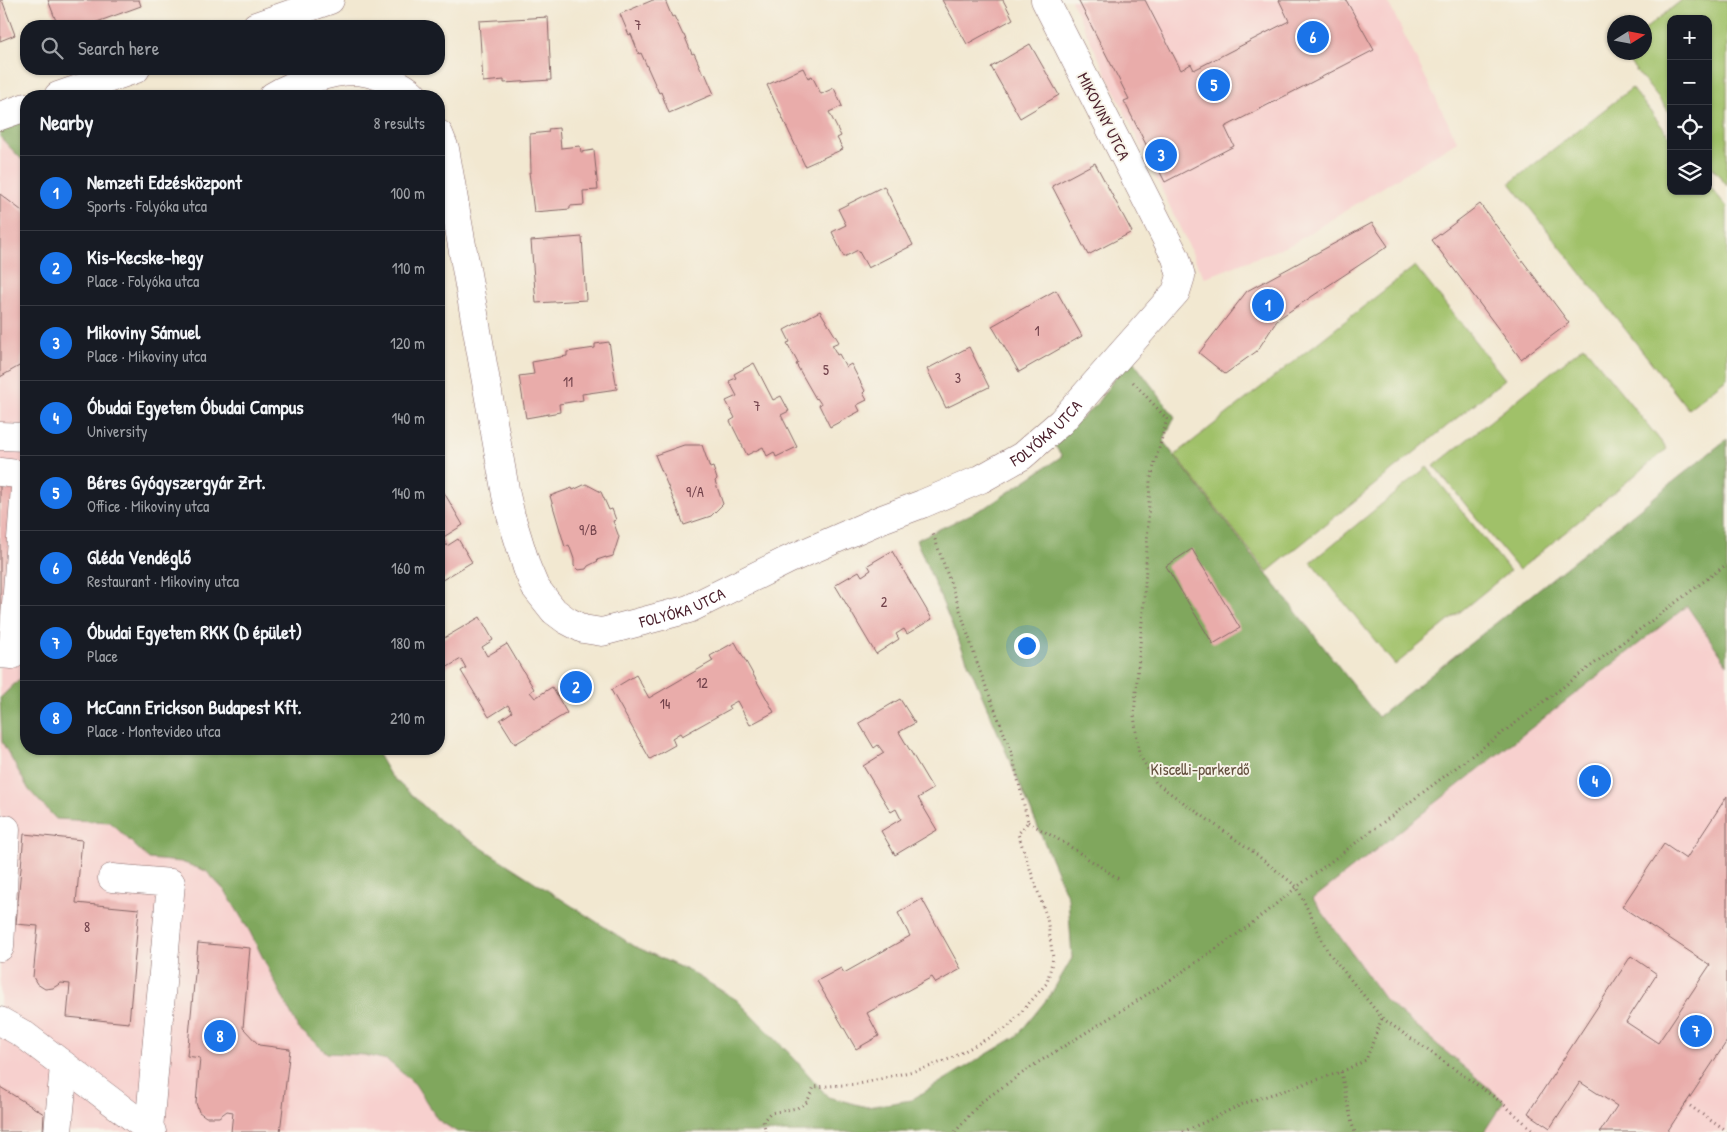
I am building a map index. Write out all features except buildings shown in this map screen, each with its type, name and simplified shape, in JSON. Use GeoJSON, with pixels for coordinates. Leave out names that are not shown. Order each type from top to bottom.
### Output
{"type":"FeatureCollection","features":[{"type":"Feature","properties":{"kind":"street"},"geometry":{"type":"LineString","coordinates":[[273,20],[330,0]]}},
{"type":"Feature","properties":{"kind":"street","name":"MIKOVINY UTCA"},"geometry":{"type":"LineString","coordinates":[[1045,0],[1176,258]]}},
{"type":"Feature","properties":{"kind":"street"},"geometry":{"type":"LineString","coordinates":[[91,90],[123,75]]}},
{"type":"Feature","properties":{"kind":"street"},"geometry":{"type":"LineString","coordinates":[[282,90],[329,75]]}},
{"type":"Feature","properties":{"kind":"street"},"geometry":{"type":"LineString","coordinates":[[370,75],[389,80],[410,90]]}},
{"type":"Feature","properties":{"kind":"street"},"geometry":{"type":"LineString","coordinates":[[0,116],[20,109]]}},
{"type":"Feature","properties":{"kind":"street","name":"FOLYÓKA UTCA"},"geometry":{"type":"LineString","coordinates":[[445,155],[506,495],[527,568],[535,587],[554,611],[583,629],[602,632],[689,609],[788,560],[981,479],[1022,456],[1061,422],[1176,292],[1181,276],[1176,258]]}},
{"type":"Feature","properties":{"kind":"street"},"geometry":{"type":"LineString","coordinates":[[0,436],[20,437]]}},
{"type":"Feature","properties":{"kind":"street"},"geometry":{"type":"LineString","coordinates":[[0,472],[20,474]]}},
{"type":"Feature","properties":{"kind":"street"},"geometry":{"type":"LineString","coordinates":[[0,654],[12,655],[20,552]]}},
{"type":"Feature","properties":{"kind":"street"},"geometry":{"type":"LineString","coordinates":[[0,948],[6,829]]}},
{"type":"Feature","properties":{"kind":"street"},"geometry":{"type":"LineString","coordinates":[[112,878],[171,883],[155,1131]]}},
{"type":"Feature","properties":{"kind":"street"},"geometry":{"type":"LineString","coordinates":[[155,1131],[177,1020]]}},
{"type":"Feature","properties":{"kind":"street"},"geometry":{"type":"LineString","coordinates":[[0,1021],[23,1034],[64,1066],[155,1131]]}},
{"type":"Feature","properties":{"kind":"street"},"geometry":{"type":"LineString","coordinates":[[58,1132],[64,1066]]}},
{"type":"Feature","properties":{"kind":"path"},"geometry":{"type":"LineString","coordinates":[[1114,362],[1167,419],[1150,481],[1145,587],[1134,715],[1139,754],[1156,783],[1252,851],[1297,887],[1328,952],[1382,1018],[1501,1102],[1536,1132]]}},
{"type":"Feature","properties":{"kind":"path"},"geometry":{"type":"LineString","coordinates":[[922,504],[978,666],[1012,754],[1028,822],[1066,844],[1119,879]]}},
{"type":"Feature","properties":{"kind":"path"},"geometry":{"type":"LineString","coordinates":[[955,1132],[981,1102],[1034,1065],[1175,976],[1246,928],[1297,887],[1727,564]]}},
{"type":"Feature","properties":{"kind":"path"},"geometry":{"type":"LineString","coordinates":[[766,1132],[763,1121],[770,1113],[797,1108],[807,1102],[814,1087],[859,1084],[926,1068],[952,1058],[1008,1027],[1047,983],[1053,958],[1047,918],[1018,834],[1028,822]]}},
{"type":"Feature","properties":{"kind":"path"},"geometry":{"type":"LineString","coordinates":[[1183,1132],[1245,1103],[1304,1082],[1341,1072],[1366,1060],[1382,1018]]}},
{"type":"Feature","properties":{"kind":"path"},"geometry":{"type":"LineString","coordinates":[[1341,1072],[1355,1132]]}},
{"type":"Feature","properties":{"kind":"path"},"geometry":{"type":"LineString","coordinates":[[1686,1103],[1726,1132]]}},
{"type":"Feature","properties":{"kind":"shaded area"},"geometry":{"type":"Polygon","coordinates":[[[1071,0],[1387,0],[1457,141],[1292,244],[1204,278],[1071,0]]]}},
{"type":"Feature","properties":{"kind":"shaded area"},"geometry":{"type":"Polygon","coordinates":[[[0,137],[20,158],[20,679],[0,698],[0,137]]]}},
{"type":"Feature","properties":{"kind":"shaded area"},"geometry":{"type":"Polygon","coordinates":[[[1687,606],[1727,664],[1727,1132],[1484,1132],[1504,1101],[1386,1001],[1312,899],[1687,606]]]}},
{"type":"Feature","properties":{"kind":"shaded area"},"geometry":{"type":"Polygon","coordinates":[[[0,724],[2,742],[29,790],[56,819],[110,822],[149,859],[181,862],[206,871],[226,892],[250,932],[284,1001],[327,1053],[364,1055],[387,1060],[415,1084],[438,1120],[457,1132],[0,1132],[0,724]]]}},
{"type":"Feature","properties":{"kind":"green space"},"geometry":{"type":"Polygon","coordinates":[[[1682,0],[1727,0],[1727,186],[1712,167],[1712,15],[1667,15],[1667,109],[1628,60],[1652,60],[1652,24],[1682,0]]]}},
{"type":"Feature","properties":{"kind":"green space"},"geometry":{"type":"Polygon","coordinates":[[[1632,88],[1667,133],[1667,195],[1712,195],[1712,189],[1727,207],[1727,378],[1688,409],[1510,183],[1632,88]]]}},
{"type":"Feature","properties":{"kind":"green space"},"geometry":{"type":"Polygon","coordinates":[[[20,109],[20,158],[0,137],[0,116],[20,109]]]}},
{"type":"Feature","properties":{"kind":"green space"},"geometry":{"type":"Polygon","coordinates":[[[1415,266],[1505,379],[1267,572],[1175,455],[1415,266]]]}},
{"type":"Feature","properties":{"kind":"green space"},"geometry":{"type":"Polygon","coordinates":[[[1584,346],[1667,449],[1519,570],[1434,466],[1584,346]]]}},
{"type":"Feature","properties":{"kind":"green space","name":"Kiscelli-parkerdő"},"geometry":{"type":"Polygon","coordinates":[[[1130,357],[1175,417],[1163,441],[1378,717],[1727,439],[1727,664],[1687,606],[1313,899],[1386,1001],[1504,1101],[1484,1132],[457,1132],[438,1120],[415,1084],[387,1060],[364,1055],[327,1053],[298,1028],[250,932],[226,892],[206,871],[181,862],[149,859],[110,822],[56,819],[29,790],[2,742],[0,698],[20,679],[20,755],[378,755],[390,775],[440,821],[634,946],[691,972],[737,1000],[793,1057],[828,1097],[867,1107],[911,1100],[1017,1036],[1051,994],[1072,958],[1068,898],[916,540],[988,506],[1062,456],[1053,443],[1095,406],[1130,357]]]}},
{"type":"Feature","properties":{"kind":"green space"},"geometry":{"type":"Polygon","coordinates":[[[1427,467],[1510,571],[1395,665],[1311,562],[1427,467]]]}},
{"type":"Feature","properties":{"kind":"place","name":"Gléda Vendéglő"},"geometry":{"type":"Point","coordinates":[1313,37]}},
{"type":"Feature","properties":{"kind":"place","name":"Béres Gyógyszergyár Zrt."},"geometry":{"type":"Point","coordinates":[1214,85]}},
{"type":"Feature","properties":{"kind":"place","name":"Mikoviny Sámuel"},"geometry":{"type":"Point","coordinates":[1161,155]}},
{"type":"Feature","properties":{"kind":"place","name":"Nemzeti Edzésközpont"},"geometry":{"type":"Point","coordinates":[1268,305]}},
{"type":"Feature","properties":{"kind":"place","name":"Kis-Kecske-hegy"},"geometry":{"type":"Point","coordinates":[576,687]}},
{"type":"Feature","properties":{"kind":"place","name":"Óbudai Egyetem Óbudai Campus"},"geometry":{"type":"Point","coordinates":[1595,781]}},
{"type":"Feature","properties":{"kind":"place","name":"Óbudai Egyetem RKK (D épület)"},"geometry":{"type":"Point","coordinates":[1696,1031]}},
{"type":"Feature","properties":{"kind":"place","name":"McCann Erickson Budapest Kft."},"geometry":{"type":"Point","coordinates":[220,1036]}}]}
